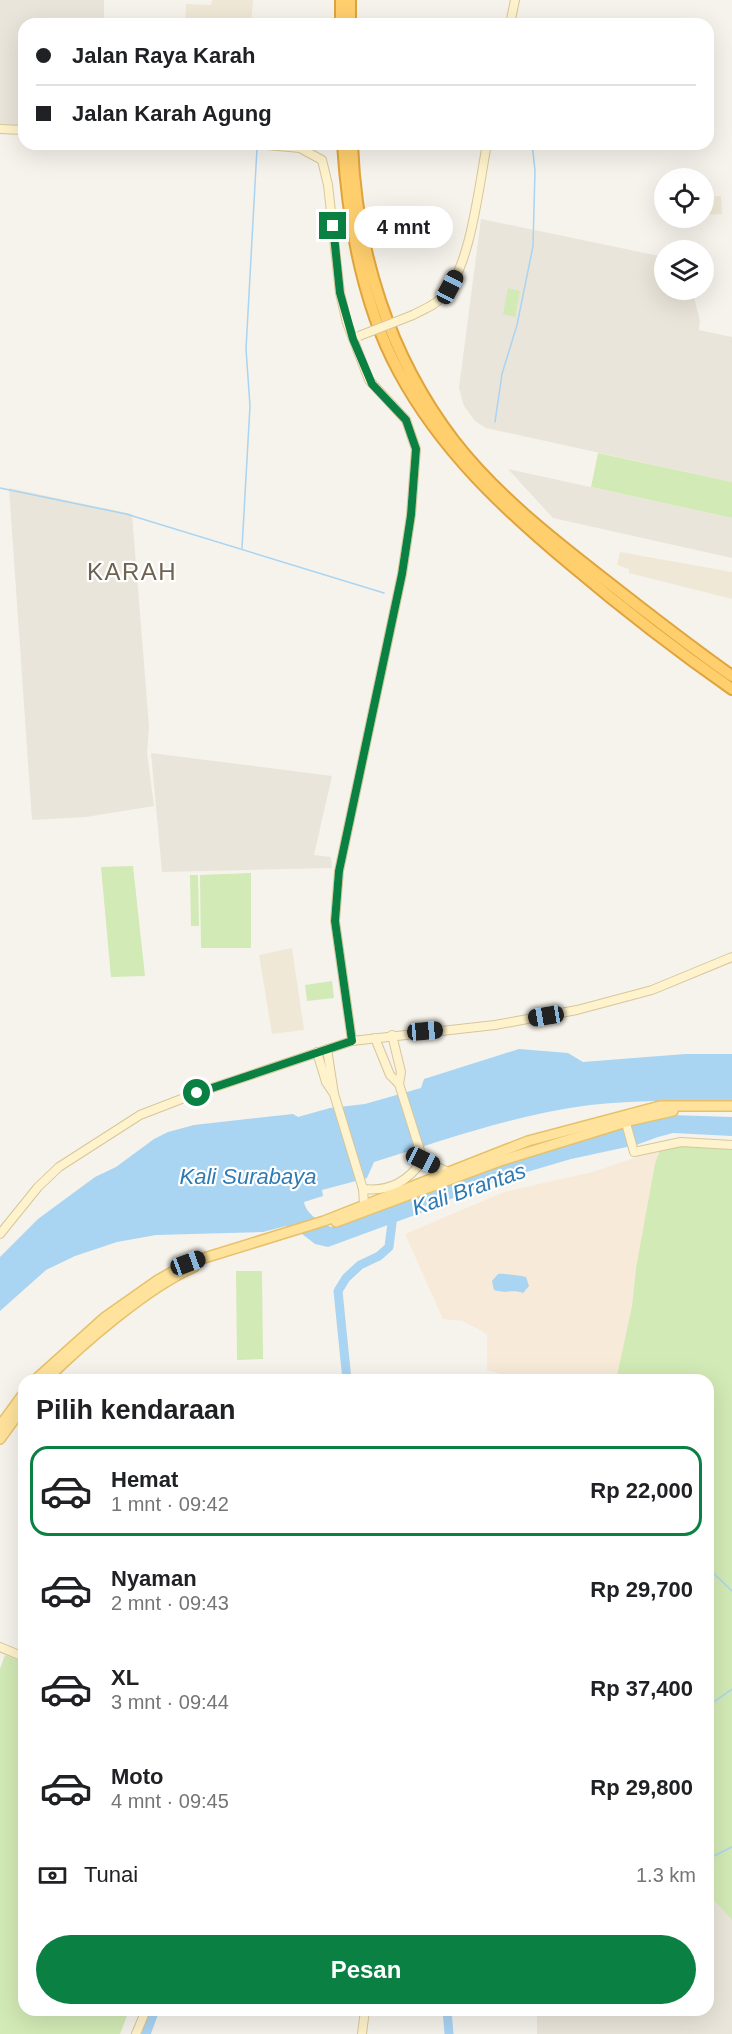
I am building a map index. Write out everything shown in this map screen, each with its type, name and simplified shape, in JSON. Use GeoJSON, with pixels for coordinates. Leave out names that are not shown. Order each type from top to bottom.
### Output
{"type":"FeatureCollection","features":[{"type":"Feature","properties":{"kind":"highway"},"geometry":{"type":"LineString","coordinates":[[341,0],[341,18]]}},
{"type":"Feature","properties":{"kind":"highway"},"geometry":{"type":"LineString","coordinates":[[350,0],[350,18]]}},
{"type":"Feature","properties":{"kind":"highway"},"geometry":{"type":"LineString","coordinates":[[344,150],[351,218],[376,317],[399,372],[444,441],[478,481],[532,532],[616,603],[732,688]]}},
{"type":"Feature","properties":{"kind":"highway"},"geometry":{"type":"LineString","coordinates":[[353,150],[359,213],[383,310],[402,358],[444,427],[499,490],[544,532],[691,647],[732,676]]}},
{"type":"Feature","properties":{"kind":"main road"},"geometry":{"type":"LineString","coordinates":[[42,1374],[104,1318],[164,1280],[202,1264],[670,1105],[732,1106]]}},
{"type":"Feature","properties":{"kind":"main road"},"geometry":{"type":"LineString","coordinates":[[367,1207],[418,1183],[512,1146],[670,1111],[732,1112]]}},
{"type":"Feature","properties":{"kind":"main road"},"geometry":{"type":"LineString","coordinates":[[512,1146],[515,1149],[513,1157]]}},
{"type":"Feature","properties":{"kind":"main road"},"geometry":{"type":"LineString","coordinates":[[53,1374],[110,1323],[164,1280]]}},
{"type":"Feature","properties":{"kind":"main road"},"geometry":{"type":"LineString","coordinates":[[0,1426],[18,1401]]}},
{"type":"Feature","properties":{"kind":"main road"},"geometry":{"type":"LineString","coordinates":[[0,1439],[18,1414]]}},
{"type":"Feature","properties":{"kind":"street"},"geometry":{"type":"LineString","coordinates":[[511,18],[515,0]]}},
{"type":"Feature","properties":{"kind":"street"},"geometry":{"type":"LineString","coordinates":[[0,129],[18,130]]}},
{"type":"Feature","properties":{"kind":"street"},"geometry":{"type":"LineString","coordinates":[[304,150],[320,157],[324,165],[340,293],[372,384],[409,424],[416,453],[402,574],[339,871],[335,921],[352,1041]]}},
{"type":"Feature","properties":{"kind":"street"},"geometry":{"type":"LineString","coordinates":[[356,337],[413,315],[439,301],[456,276],[467,242],[486,150]]}},
{"type":"Feature","properties":{"kind":"street"},"geometry":{"type":"LineString","coordinates":[[0,1234],[38,1187],[59,1167],[140,1115],[197,1093],[352,1041],[495,1025],[577,1010],[652,990],[732,957]]}},
{"type":"Feature","properties":{"kind":"street"},"geometry":{"type":"LineString","coordinates":[[392,1035],[401,1071],[400,1085],[422,1157],[446,1172]]}},
{"type":"Feature","properties":{"kind":"street"},"geometry":{"type":"LineString","coordinates":[[375,1038],[390,1076],[400,1085]]}},
{"type":"Feature","properties":{"kind":"street"},"geometry":{"type":"LineString","coordinates":[[327,1048],[334,1096],[367,1207]]}},
{"type":"Feature","properties":{"kind":"street"},"geometry":{"type":"LineString","coordinates":[[317,1052],[326,1082],[334,1096]]}},
{"type":"Feature","properties":{"kind":"street"},"geometry":{"type":"LineString","coordinates":[[625,1121],[634,1152],[681,1142],[732,1145]]}},
{"type":"Feature","properties":{"kind":"street"},"geometry":{"type":"LineString","coordinates":[[362,1186],[377,1189],[405,1180],[411,1177],[422,1157]]}},
{"type":"Feature","properties":{"kind":"street"},"geometry":{"type":"LineString","coordinates":[[405,1180],[428,1184],[455,1178]]}},
{"type":"Feature","properties":{"kind":"street"},"geometry":{"type":"LineString","coordinates":[[0,1648],[18,1655]]}},
{"type":"Feature","properties":{"kind":"street"},"geometry":{"type":"LineString","coordinates":[[136,2034],[144,2016]]}},
{"type":"Feature","properties":{"kind":"street"},"geometry":{"type":"LineString","coordinates":[[362,2034],[364,2016]]}},
{"type":"Feature","properties":{"kind":"shaded area"},"geometry":{"type":"Polygon","coordinates":[[[0,0],[104,0],[104,18],[18,18],[18,126],[0,124],[0,0]]]}},
{"type":"Feature","properties":{"kind":"shaded area"},"geometry":{"type":"Polygon","coordinates":[[[212,0],[253,0],[252,18],[185,18],[186,4],[211,5],[212,0]]]}},
{"type":"Feature","properties":{"kind":"shaded area"},"geometry":{"type":"Polygon","coordinates":[[[714,196],[721,196],[722,214],[714,214],[714,196]]]}},
{"type":"Feature","properties":{"kind":"shaded area"},"geometry":{"type":"Polygon","coordinates":[[[481,219],[654,255],[654,300],[695,300],[700,321],[699,330],[732,337],[732,482],[486,428],[475,421],[464,406],[459,388],[481,219]]]}},
{"type":"Feature","properties":{"kind":"shaded area"},"geometry":{"type":"Polygon","coordinates":[[[508,469],[732,518],[732,558],[553,518],[508,469]]]}},
{"type":"Feature","properties":{"kind":"shaded area"},"geometry":{"type":"Polygon","coordinates":[[[9,488],[132,514],[149,726],[147,753],[154,806],[86,817],[32,820],[9,488]]]}},
{"type":"Feature","properties":{"kind":"shaded area"},"geometry":{"type":"Polygon","coordinates":[[[620,552],[732,572],[732,599],[629,573],[629,569],[617,565],[620,552]]]}},
{"type":"Feature","properties":{"kind":"shaded area"},"geometry":{"type":"Polygon","coordinates":[[[151,753],[332,776],[314,855],[331,857],[332,868],[162,872],[151,753]]]}},
{"type":"Feature","properties":{"kind":"shaded area"},"geometry":{"type":"Polygon","coordinates":[[[292,948],[304,1030],[272,1034],[259,955],[292,948]]]}},
{"type":"Feature","properties":{"kind":"shaded area"},"geometry":{"type":"Polygon","coordinates":[[[660,1149],[617,1374],[500,1374],[487,1370],[487,1334],[463,1321],[443,1319],[405,1234],[504,1192],[593,1172],[660,1149]]]}},
{"type":"Feature","properties":{"kind":"shaded area"},"geometry":{"type":"Polygon","coordinates":[[[714,1900],[732,1920],[732,2034],[537,2034],[537,2016],[714,2016],[714,1900]]]}},
{"type":"Feature","properties":{"kind":"green space"},"geometry":{"type":"Polygon","coordinates":[[[508,288],[520,291],[515,317],[503,314],[508,288]]]}},
{"type":"Feature","properties":{"kind":"green space"},"geometry":{"type":"Polygon","coordinates":[[[598,453],[732,482],[732,518],[591,487],[598,453]]]}},
{"type":"Feature","properties":{"kind":"green space"},"geometry":{"type":"Polygon","coordinates":[[[133,866],[145,976],[111,977],[101,867],[133,866]]]}},
{"type":"Feature","properties":{"kind":"green space"},"geometry":{"type":"Polygon","coordinates":[[[251,873],[251,948],[201,948],[200,875],[251,873]]]}},
{"type":"Feature","properties":{"kind":"green space"},"geometry":{"type":"Polygon","coordinates":[[[190,875],[198,875],[199,926],[191,926],[190,875]]]}},
{"type":"Feature","properties":{"kind":"green space"},"geometry":{"type":"Polygon","coordinates":[[[332,981],[334,998],[307,1001],[305,985],[332,981]]]}},
{"type":"Feature","properties":{"kind":"green space"},"geometry":{"type":"Polygon","coordinates":[[[678,1144],[732,1147],[732,1920],[714,1900],[714,1374],[617,1374],[632,1306],[636,1268],[655,1164],[660,1149],[678,1144]]]}},
{"type":"Feature","properties":{"kind":"green space"},"geometry":{"type":"Polygon","coordinates":[[[236,1271],[262,1271],[263,1359],[237,1360],[236,1271]]]}},
{"type":"Feature","properties":{"kind":"green space"},"geometry":{"type":"Polygon","coordinates":[[[5,1655],[18,1660],[18,2016],[127,2016],[120,2034],[0,2034],[0,1669],[5,1655]]]}},
{"type":"Feature","properties":{"kind":"water"},"geometry":{"type":"Polygon","coordinates":[[[519,1049],[568,1053],[583,1062],[685,1054],[732,1054],[732,1102],[608,1103],[563,1109],[508,1121],[374,1162],[367,1178],[322,1190],[323,1196],[304,1202],[311,1214],[331,1227],[519,1159],[671,1115],[732,1117],[732,1136],[673,1133],[636,1145],[571,1159],[503,1179],[435,1205],[434,1208],[328,1247],[315,1244],[293,1227],[286,1226],[263,1232],[156,1235],[117,1242],[75,1256],[46,1270],[0,1311],[0,1257],[38,1219],[95,1177],[116,1167],[154,1139],[168,1132],[194,1125],[293,1114],[298,1117],[330,1108],[365,1104],[421,1088],[424,1079],[519,1049]]]}},
{"type":"Feature","properties":{"kind":"water"},"geometry":{"type":"Polygon","coordinates":[[[498,1274],[526,1277],[529,1286],[523,1293],[494,1290],[492,1281],[498,1274]]]}},
{"type":"Feature","properties":{"kind":"waterway"},"geometry":{"type":"LineString","coordinates":[[242,548],[250,406],[246,349],[257,150]]}},
{"type":"Feature","properties":{"kind":"waterway"},"geometry":{"type":"LineString","coordinates":[[495,422],[502,374],[517,325],[533,246],[535,170],[533,150]]}},
{"type":"Feature","properties":{"kind":"waterway"},"geometry":{"type":"LineString","coordinates":[[0,488],[126,514],[384,593]]}},
{"type":"Feature","properties":{"kind":"waterway"},"geometry":{"type":"LineString","coordinates":[[346,1374],[338,1291],[346,1278],[360,1265],[379,1256],[389,1247],[393,1215]]}},
{"type":"Feature","properties":{"kind":"waterway"},"geometry":{"type":"LineString","coordinates":[[714,1574],[732,1591]]}},
{"type":"Feature","properties":{"kind":"waterway"},"geometry":{"type":"LineString","coordinates":[[714,1702],[732,1689]]}},
{"type":"Feature","properties":{"kind":"waterway"},"geometry":{"type":"LineString","coordinates":[[714,1856],[732,1847]]}},
{"type":"Feature","properties":{"kind":"waterway"},"geometry":{"type":"LineString","coordinates":[[146,2034],[153,2016]]}},
{"type":"Feature","properties":{"kind":"waterway"},"geometry":{"type":"LineString","coordinates":[[448,2016],[449,2034]]}},
{"type":"Feature","properties":{"kind":"district","name":"KARAH"},"geometry":{"type":"Point","coordinates":[132,571]}},
{"type":"Feature","properties":{"kind":"route"},"geometry":{"type":"LineString","coordinates":[[197,1093],[352,1041],[335,921],[339,871],[402,574],[411,515],[416,449],[409,424],[372,384],[353,339],[340,293],[333,226]]}},
{"type":"Feature","properties":{"kind":"water label","name":"Kali Surabaya"},"geometry":{"type":"Point","coordinates":[248,1176]}},
{"type":"Feature","properties":{"kind":"water label","name":"Kali Brantas"},"geometry":{"type":"Point","coordinates":[469,1189]}}]}
